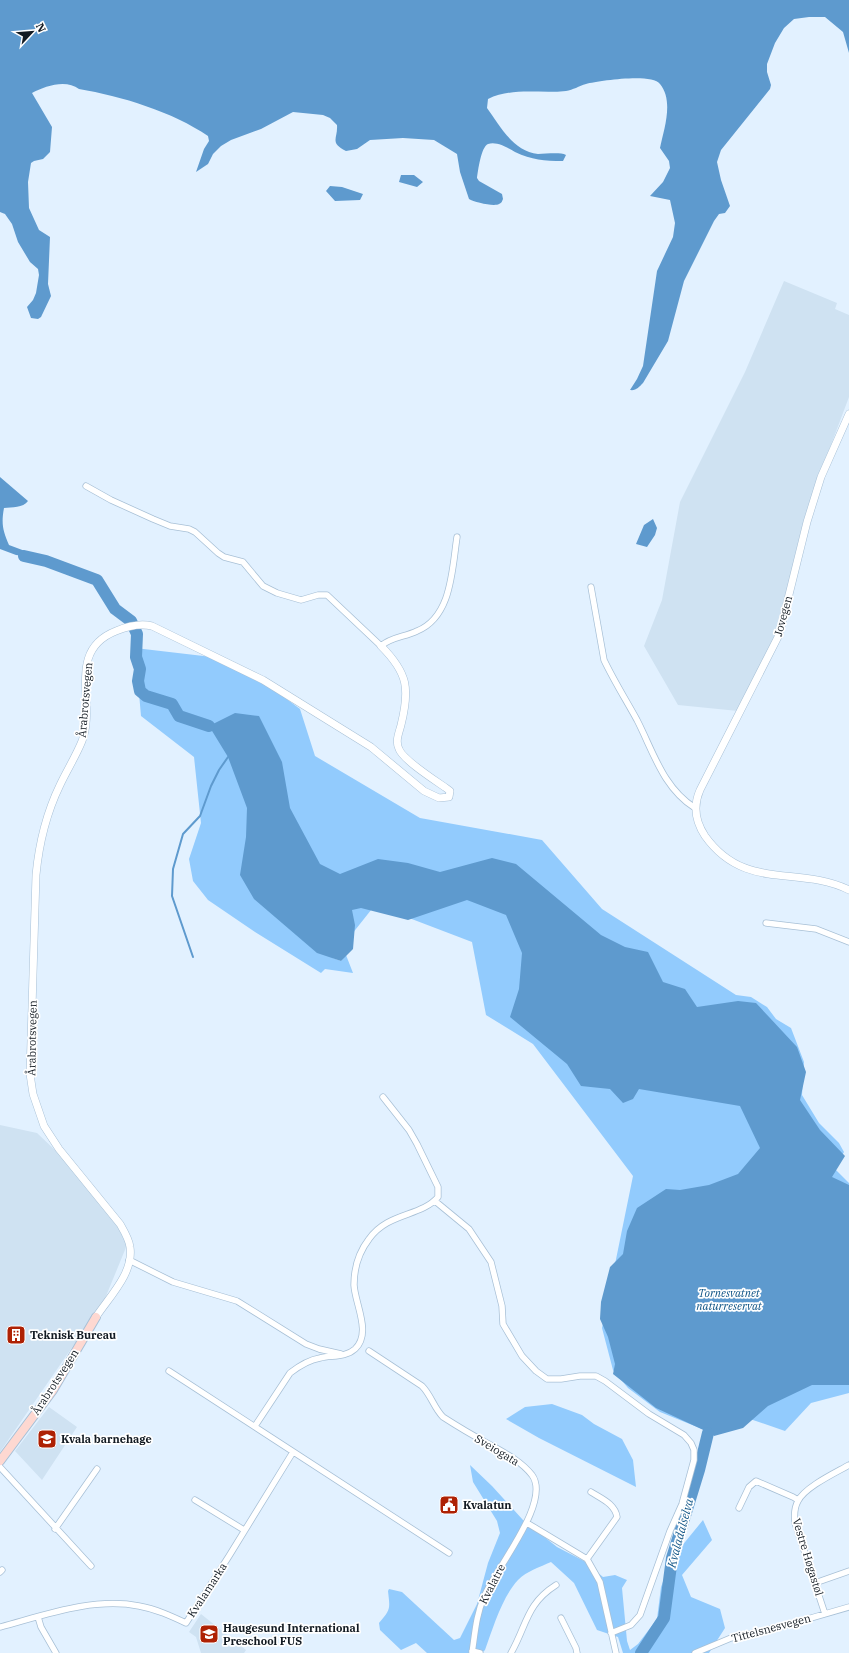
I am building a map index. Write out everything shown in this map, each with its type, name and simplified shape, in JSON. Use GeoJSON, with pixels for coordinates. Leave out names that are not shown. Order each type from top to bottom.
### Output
{"type":"FeatureCollection","features":[{"type":"Feature","properties":{"kind":"main road","name":"Årabrotsvegen"},"geometry":{"type":"LineString","coordinates":[[0,1461],[53,1390],[96,1317]]}},
{"type":"Feature","properties":{"kind":"street","name":"Jovegen"},"geometry":{"type":"LineString","coordinates":[[695,808],[696,799],[700,790],[779,635],[807,522],[821,477],[849,414]]}},
{"type":"Feature","properties":{"kind":"street"},"geometry":{"type":"LineString","coordinates":[[86,486],[111,500],[153,519],[195,532],[224,557],[243,562],[263,586],[277,593],[301,600],[318,595],[327,595],[381,646],[386,641],[418,631],[429,625],[438,616],[446,600],[457,537]]}},
{"type":"Feature","properties":{"kind":"street"},"geometry":{"type":"LineString","coordinates":[[591,587],[604,660],[609,671],[637,719],[660,770],[678,794],[695,808],[698,823],[711,845],[741,867],[762,874],[832,884],[849,890]]}},
{"type":"Feature","properties":{"kind":"street","name":"Årabrotsvegen"},"geometry":{"type":"LineString","coordinates":[[96,1317],[126,1270],[130,1248],[127,1236],[120,1224],[59,1149],[44,1126],[35,1100],[30,1074],[36,875],[39,850],[43,829],[60,786],[83,740],[85,729],[85,681],[88,659],[97,643],[112,632],[141,625],[158,629],[263,680],[371,747],[424,791],[440,798],[449,797],[450,791],[406,758],[399,750],[398,737],[406,706],[406,689],[402,672],[394,659],[381,646]]}},
{"type":"Feature","properties":{"kind":"street"},"geometry":{"type":"LineString","coordinates":[[766,923],[816,929],[849,942]]}},
{"type":"Feature","properties":{"kind":"street"},"geometry":{"type":"LineString","coordinates":[[255,1426],[290,1373],[310,1360],[343,1355],[354,1350],[361,1339],[362,1325],[354,1284],[357,1262],[367,1241],[375,1231],[389,1221],[419,1209],[435,1201],[438,1197],[438,1188],[417,1144],[409,1130],[383,1097]]}},
{"type":"Feature","properties":{"kind":"street"},"geometry":{"type":"LineString","coordinates":[[435,1201],[470,1229],[491,1262],[502,1306],[503,1324],[509,1337],[522,1356],[536,1371],[547,1379],[596,1376],[649,1414],[684,1436],[691,1443],[694,1450],[694,1460],[682,1504],[670,1531],[640,1615],[631,1625],[611,1633]]}},
{"type":"Feature","properties":{"kind":"street"},"geometry":{"type":"LineString","coordinates":[[129,1260],[173,1282],[237,1301],[306,1344],[343,1355]]}},
{"type":"Feature","properties":{"kind":"street","name":"Sveiogata"},"geometry":{"type":"LineString","coordinates":[[369,1351],[428,1391],[439,1413],[443,1417],[517,1460],[528,1471],[537,1486],[536,1498],[527,1523]]}},
{"type":"Feature","properties":{"kind":"street"},"geometry":{"type":"LineString","coordinates":[[169,1371],[449,1553]]}},
{"type":"Feature","properties":{"kind":"street","name":"Kvalamarka"},"geometry":{"type":"LineString","coordinates":[[0,1627],[90,1605],[124,1604],[153,1609],[186,1623],[293,1452]]}},
{"type":"Feature","properties":{"kind":"street"},"geometry":{"type":"LineString","coordinates":[[739,1508],[749,1487],[756,1481],[793,1496],[798,1500],[808,1490],[849,1465]]}},
{"type":"Feature","properties":{"kind":"street"},"geometry":{"type":"LineString","coordinates":[[0,1467],[55,1529],[91,1566]]}},
{"type":"Feature","properties":{"kind":"street"},"geometry":{"type":"LineString","coordinates":[[55,1529],[97,1469]]}},
{"type":"Feature","properties":{"kind":"street"},"geometry":{"type":"LineString","coordinates":[[587,1559],[617,1517],[616,1511],[612,1505],[591,1492]]}},
{"type":"Feature","properties":{"kind":"street"},"geometry":{"type":"LineString","coordinates":[[195,1500],[244,1530]]}},
{"type":"Feature","properties":{"kind":"street","name":"Vestre Høgastøl"},"geometry":{"type":"LineString","coordinates":[[798,1500],[794,1512],[795,1523],[825,1614]]}},
{"type":"Feature","properties":{"kind":"street"},"geometry":{"type":"LineString","coordinates":[[527,1523],[587,1559],[600,1582],[616,1653]]}},
{"type":"Feature","properties":{"kind":"street","name":"Kvalatre"},"geometry":{"type":"LineString","coordinates":[[480,1653],[472,1652],[478,1612],[484,1596],[527,1523]]}},
{"type":"Feature","properties":{"kind":"street"},"geometry":{"type":"LineString","coordinates":[[815,1583],[849,1571]]}},
{"type":"Feature","properties":{"kind":"street"},"geometry":{"type":"LineString","coordinates":[[511,1653],[534,1604],[543,1594],[556,1585]]}},
{"type":"Feature","properties":{"kind":"street","name":"Tittelsnesvegen"},"geometry":{"type":"LineString","coordinates":[[694,1653],[731,1638],[849,1607]]}},
{"type":"Feature","properties":{"kind":"street"},"geometry":{"type":"LineString","coordinates":[[38,1617],[41,1627],[56,1653]]}},
{"type":"Feature","properties":{"kind":"street"},"geometry":{"type":"LineString","coordinates":[[561,1618],[577,1653]]}},
{"type":"Feature","properties":{"kind":"shaded area"},"geometry":{"type":"Polygon","coordinates":[[[0,0],[849,0],[849,53],[843,32],[825,17],[794,19],[784,28],[775,43],[767,64],[767,72],[771,85],[770,89],[721,150],[717,162],[721,180],[730,206],[725,213],[719,214],[714,221],[684,281],[668,341],[643,383],[634,390],[630,390],[643,366],[657,271],[673,237],[675,223],[670,200],[650,196],[663,182],[670,168],[669,161],[660,148],[667,115],[667,107],[664,91],[660,84],[647,79],[636,78],[613,80],[586,84],[566,91],[516,92],[497,95],[488,99],[487,108],[502,130],[514,143],[529,152],[538,154],[557,153],[566,155],[563,161],[538,160],[521,155],[499,144],[488,144],[483,150],[477,178],[479,181],[502,194],[503,199],[501,203],[496,205],[479,203],[469,199],[460,172],[457,154],[434,140],[403,138],[370,140],[357,149],[346,151],[336,143],[337,125],[330,118],[323,115],[293,112],[261,129],[231,140],[221,146],[213,154],[208,164],[196,172],[204,149],[209,141],[208,136],[194,127],[163,112],[146,106],[112,96],[79,89],[68,84],[43,88],[32,93],[52,127],[50,152],[43,159],[31,163],[28,182],[29,208],[39,230],[50,237],[48,284],[51,296],[41,317],[38,319],[31,318],[27,307],[33,300],[36,293],[39,275],[38,269],[30,262],[18,242],[12,224],[5,214],[0,212],[0,0]]]}},
{"type":"Feature","properties":{"kind":"shaded area"},"geometry":{"type":"Polygon","coordinates":[[[401,175],[414,175],[423,182],[417,187],[399,182],[401,175]]]}},
{"type":"Feature","properties":{"kind":"shaded area"},"geometry":{"type":"Polygon","coordinates":[[[330,186],[342,187],[363,194],[360,200],[335,201],[326,191],[330,186]]]}},
{"type":"Feature","properties":{"kind":"shaded area"},"geometry":{"type":"Polygon","coordinates":[[[784,281],[837,303],[835,309],[849,315],[849,397],[817,482],[786,618],[738,711],[678,705],[644,646],[662,600],[680,502],[745,372],[784,281]]]}},
{"type":"Feature","properties":{"kind":"shaded area"},"geometry":{"type":"Polygon","coordinates":[[[0,477],[28,501],[20,506],[4,508],[3,519],[4,531],[9,545],[25,551],[24,556],[16,555],[0,549],[0,477]]]}},
{"type":"Feature","properties":{"kind":"shaded area"},"geometry":{"type":"Polygon","coordinates":[[[653,519],[657,528],[655,535],[647,547],[636,544],[644,525],[653,519]]]}},
{"type":"Feature","properties":{"kind":"shaded area","name":"Tornesvatnet naturreservat"},"geometry":{"type":"Polygon","coordinates":[[[235,713],[259,716],[282,762],[290,808],[320,864],[340,874],[378,859],[408,863],[440,872],[492,858],[516,864],[601,935],[625,947],[648,952],[663,982],[685,989],[697,1007],[738,1001],[756,1003],[797,1047],[806,1072],[800,1100],[820,1130],[845,1156],[832,1177],[849,1185],[849,1385],[812,1385],[768,1406],[743,1428],[714,1436],[656,1408],[613,1374],[615,1364],[608,1337],[600,1319],[601,1302],[610,1267],[623,1254],[627,1231],[637,1208],[666,1189],[680,1190],[709,1185],[738,1174],[760,1148],[740,1106],[639,1089],[633,1099],[623,1103],[610,1089],[581,1086],[567,1064],[510,1017],[519,989],[522,953],[506,915],[467,900],[408,920],[361,908],[352,910],[355,925],[353,949],[341,961],[317,953],[254,899],[240,875],[246,837],[247,808],[228,757],[209,726],[235,713]]]}},
{"type":"Feature","properties":{"kind":"shaded area"},"geometry":{"type":"Polygon","coordinates":[[[0,1125],[37,1133],[76,1170],[107,1204],[127,1245],[104,1301],[0,1452],[0,1125]]]}},
{"type":"Feature","properties":{"kind":"shaded area","name":"Kvala barnehage"},"geometry":{"type":"Polygon","coordinates":[[[49,1407],[77,1427],[42,1480],[15,1451],[49,1407]]]}},
{"type":"Feature","properties":{"kind":"shaded area","name":"Haugesund International Preschool FUS"},"geometry":{"type":"Polygon","coordinates":[[[201,1614],[246,1650],[244,1653],[201,1653],[196,1637],[189,1632],[201,1614]]]}},
{"type":"Feature","properties":{"kind":"green space","name":"Tornesvatnet naturreservat"},"geometry":{"type":"Polygon","coordinates":[[[135,648],[212,657],[260,679],[300,709],[315,756],[420,818],[542,840],[602,909],[736,995],[751,997],[767,1007],[776,1019],[791,1028],[804,1062],[802,1095],[819,1123],[839,1143],[844,1152],[834,1168],[849,1183],[849,1393],[811,1403],[785,1431],[750,1419],[712,1433],[660,1412],[628,1388],[613,1370],[602,1328],[633,1176],[533,1044],[486,1015],[472,942],[375,905],[333,958],[341,961],[346,955],[353,973],[325,969],[321,973],[255,932],[208,900],[193,881],[189,859],[201,823],[194,757],[141,716],[135,648]]]}},
{"type":"Feature","properties":{"kind":"green space"},"geometry":{"type":"Polygon","coordinates":[[[552,1404],[582,1415],[594,1424],[622,1439],[633,1460],[636,1487],[539,1438],[506,1419],[525,1407],[552,1404]]]}},
{"type":"Feature","properties":{"kind":"green space"},"geometry":{"type":"Polygon","coordinates":[[[470,1465],[492,1486],[523,1520],[557,1547],[584,1561],[603,1577],[615,1575],[627,1580],[622,1588],[627,1641],[630,1650],[638,1644],[657,1619],[661,1587],[672,1558],[703,1520],[712,1540],[682,1575],[691,1597],[720,1609],[725,1628],[709,1653],[623,1653],[618,1637],[597,1630],[574,1583],[551,1562],[525,1574],[512,1587],[503,1604],[485,1650],[482,1653],[427,1653],[416,1643],[401,1650],[380,1630],[379,1623],[386,1615],[389,1608],[389,1589],[402,1592],[454,1640],[460,1638],[477,1604],[488,1563],[500,1533],[497,1521],[473,1482],[470,1465]]]}},
{"type":"Feature","properties":{"kind":"waterway"},"geometry":{"type":"LineString","coordinates":[[24,556],[46,561],[97,580],[115,609],[131,621],[137,634],[136,657],[140,669],[138,681],[140,691],[146,696],[172,704],[179,716],[209,726]]}},
{"type":"Feature","properties":{"kind":"waterway"},"geometry":{"type":"LineString","coordinates":[[193,957],[172,896],[173,869],[183,834],[200,816],[211,786],[228,757]]}},
{"type":"Feature","properties":{"kind":"waterway","name":"Kvaladalselva"},"geometry":{"type":"LineString","coordinates":[[641,1653],[664,1618],[672,1558],[699,1470],[708,1433]]}},
{"type":"Feature","properties":{"kind":"place","name":"Teknisk Bureau"},"geometry":{"type":"Point","coordinates":[16,1335]}},
{"type":"Feature","properties":{"kind":"place","name":"Kvala barnehage"},"geometry":{"type":"Point","coordinates":[47,1439]}},
{"type":"Feature","properties":{"kind":"place","name":"Kvalatun"},"geometry":{"type":"Point","coordinates":[449,1505]}},
{"type":"Feature","properties":{"kind":"place","name":"Haugesund International Preschool FUS"},"geometry":{"type":"Point","coordinates":[209,1634]}}]}
